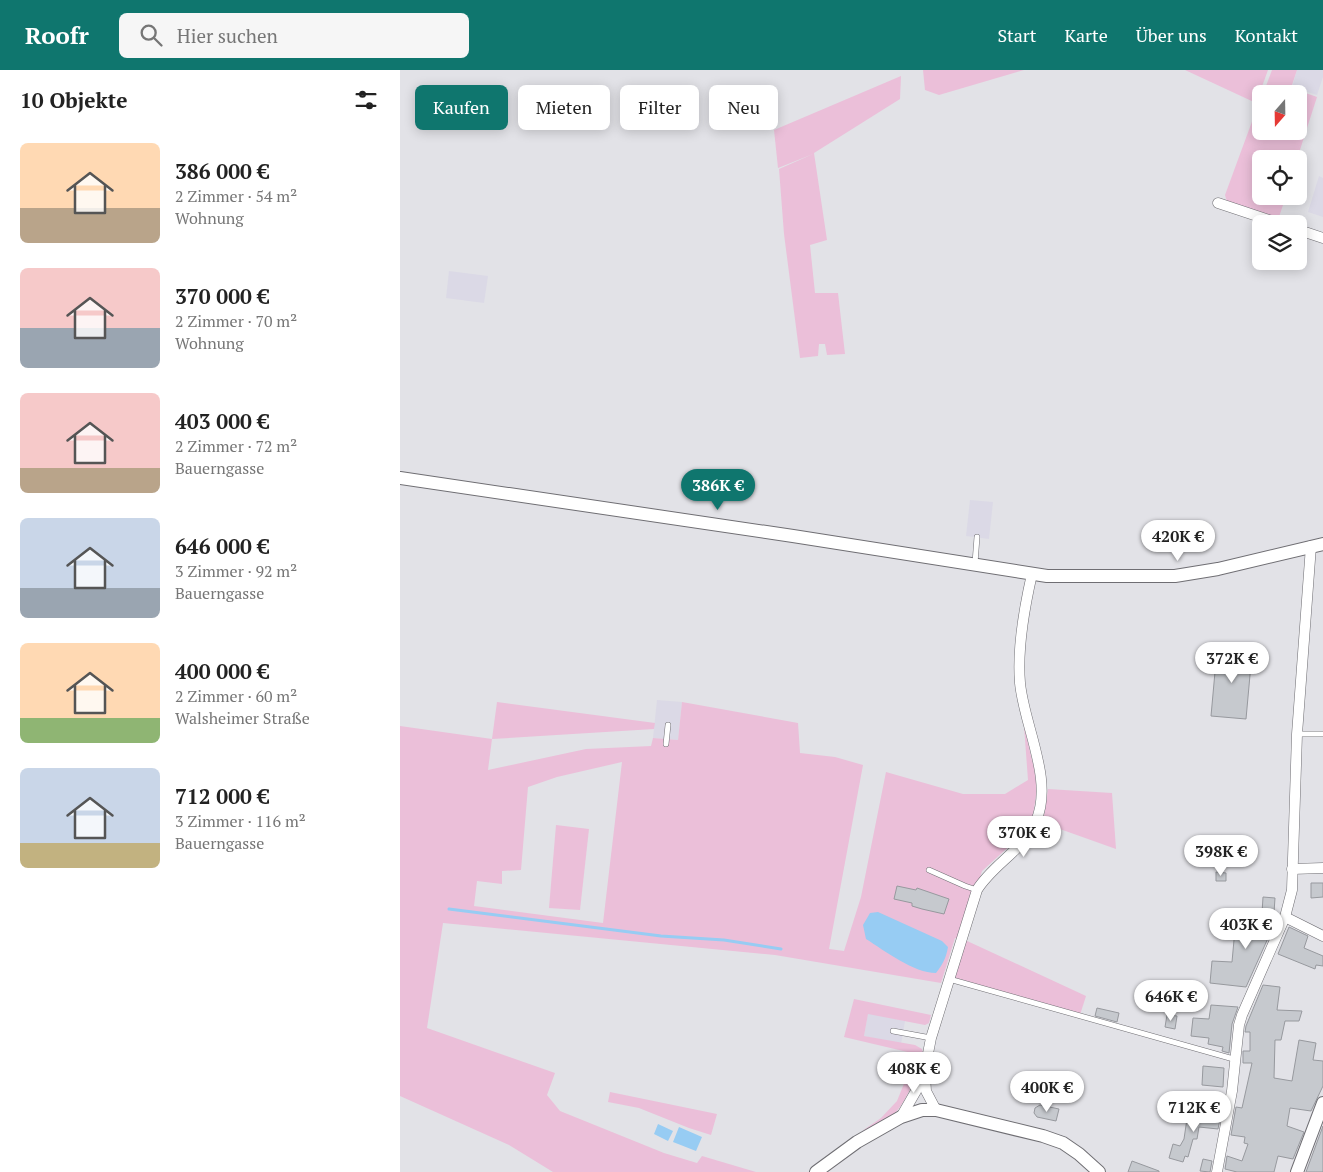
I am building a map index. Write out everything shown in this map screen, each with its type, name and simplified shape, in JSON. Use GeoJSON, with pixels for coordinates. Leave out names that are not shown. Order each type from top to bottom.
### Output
{"type":"FeatureCollection","features":[{"type":"Feature","properties":{"kind":"street"},"geometry":{"type":"LineString","coordinates":[[1218,203],[1254,215]]}},
{"type":"Feature","properties":{"kind":"street"},"geometry":{"type":"LineString","coordinates":[[1307,233],[1323,238]]}},
{"type":"Feature","properties":{"kind":"street"},"geometry":{"type":"LineString","coordinates":[[400,478],[1032,574],[1174,576],[1218,569],[1317,545],[1296,734],[1292,890],[1285,917],[1242,1015],[1224,1140],[1217,1172]]}},
{"type":"Feature","properties":{"kind":"street"},"geometry":{"type":"LineString","coordinates":[[936,1110],[926,1092],[924,1083],[925,1068],[931,1038],[977,890],[983,880],[1026,839],[1037,820],[1040,809],[1042,788],[1020,685],[1027,597],[1032,574]]}},
{"type":"Feature","properties":{"kind":"street"},"geometry":{"type":"LineString","coordinates":[[1292,865],[1323,868]]}},
{"type":"Feature","properties":{"kind":"street"},"geometry":{"type":"LineString","coordinates":[[1285,917],[1323,936]]}},
{"type":"Feature","properties":{"kind":"street"},"geometry":{"type":"LineString","coordinates":[[901,1118],[916,1091],[925,1068]]}},
{"type":"Feature","properties":{"kind":"street"},"geometry":{"type":"LineString","coordinates":[[1297,1172],[1323,1103]]}},
{"type":"Feature","properties":{"kind":"street"},"geometry":{"type":"LineString","coordinates":[[816,1172],[857,1142],[901,1118],[922,1110],[936,1110],[1043,1136],[1063,1143],[1100,1172]]}},
{"type":"Feature","properties":{"kind":"lane"},"geometry":{"type":"LineString","coordinates":[[974,564],[978,538]]}},
{"type":"Feature","properties":{"kind":"lane"},"geometry":{"type":"LineString","coordinates":[[666,744],[668,726]]}},
{"type":"Feature","properties":{"kind":"lane"},"geometry":{"type":"LineString","coordinates":[[1296,734],[1323,734]]}},
{"type":"Feature","properties":{"kind":"lane"},"geometry":{"type":"LineString","coordinates":[[929,870],[977,890]]}},
{"type":"Feature","properties":{"kind":"lane"},"geometry":{"type":"LineString","coordinates":[[949,979],[1236,1060]]}},
{"type":"Feature","properties":{"kind":"lane"},"geometry":{"type":"LineString","coordinates":[[893,1031],[931,1038]]}},
{"type":"Feature","properties":{"kind":"shaded area"},"geometry":{"type":"Polygon","coordinates":[[[923,70],[1024,70],[939,95],[925,90],[923,70]]]}},
{"type":"Feature","properties":{"kind":"shaded area"},"geometry":{"type":"Polygon","coordinates":[[[1185,70],[1268,70],[1263,85],[1252,85],[1252,101],[1185,70]]]}},
{"type":"Feature","properties":{"kind":"shaded area"},"geometry":{"type":"Polygon","coordinates":[[[1272,70],[1297,70],[1292,85],[1266,85],[1272,70]]]}},
{"type":"Feature","properties":{"kind":"shaded area"},"geometry":{"type":"Polygon","coordinates":[[[1297,70],[1323,70],[1323,77],[1317,95],[1308,92],[1308,85],[1293,85],[1297,70]]]}},
{"type":"Feature","properties":{"kind":"shaded area"},"geometry":{"type":"Polygon","coordinates":[[[901,76],[900,99],[814,153],[827,240],[810,245],[815,293],[838,293],[845,354],[827,355],[825,344],[819,344],[818,356],[800,358],[784,234],[779,169],[813,154],[778,168],[774,130],[778,130],[778,128],[901,76]]]}},
{"type":"Feature","properties":{"kind":"shaded area"},"geometry":{"type":"Polygon","coordinates":[[[1308,94],[1317,97],[1308,125],[1308,94]]]}},
{"type":"Feature","properties":{"kind":"shaded area"},"geometry":{"type":"Polygon","coordinates":[[[1252,122],[1252,140],[1303,140],[1300,150],[1252,150],[1252,205],[1283,205],[1280,215],[1264,215],[1227,202],[1225,195],[1252,122]]]}},
{"type":"Feature","properties":{"kind":"shaded area"},"geometry":{"type":"Polygon","coordinates":[[[1319,176],[1323,178],[1323,217],[1308,212],[1319,176]]]}},
{"type":"Feature","properties":{"kind":"shaded area"},"geometry":{"type":"Polygon","coordinates":[[[449,271],[488,276],[484,303],[446,298],[449,271]]]}},
{"type":"Feature","properties":{"kind":"shaded area"},"geometry":{"type":"Polygon","coordinates":[[[970,500],[993,502],[989,539],[966,536],[970,500]]]}},
{"type":"Feature","properties":{"kind":"shaded area"},"geometry":{"type":"Polygon","coordinates":[[[657,700],[682,702],[678,740],[653,738],[657,700]]]}},
{"type":"Feature","properties":{"kind":"shaded area"},"geometry":{"type":"Polygon","coordinates":[[[497,702],[655,723],[654,729],[492,739],[497,702]]]}},
{"type":"Feature","properties":{"kind":"shaded area"},"geometry":{"type":"Polygon","coordinates":[[[682,702],[798,723],[800,753],[835,757],[863,765],[829,949],[844,951],[861,897],[886,772],[963,794],[1005,794],[1028,780],[1024,726],[1037,789],[1032,822],[1025,832],[982,871],[961,940],[955,938],[941,983],[775,955],[443,923],[427,1028],[555,1073],[547,1095],[560,1111],[664,1153],[697,1163],[702,1156],[756,1172],[553,1172],[509,1145],[400,1096],[400,726],[492,739],[488,770],[586,749],[651,746],[653,738],[678,740],[682,702]],[[622,762],[557,777],[528,787],[521,870],[502,871],[502,884],[477,881],[474,906],[603,923],[622,762]]]}},
{"type":"Feature","properties":{"kind":"shaded area"},"geometry":{"type":"Polygon","coordinates":[[[1048,789],[1112,793],[1116,849],[1043,823],[1048,789]]]}},
{"type":"Feature","properties":{"kind":"shaded area"},"geometry":{"type":"Polygon","coordinates":[[[556,825],[589,829],[580,910],[549,908],[556,825]]]}},
{"type":"Feature","properties":{"kind":"shaded area"},"geometry":{"type":"Polygon","coordinates":[[[965,940],[1086,996],[1080,1015],[952,978],[965,940]]]}},
{"type":"Feature","properties":{"kind":"shaded area"},"geometry":{"type":"Polygon","coordinates":[[[854,999],[931,1015],[929,1023],[925,1025],[868,1014],[864,1036],[915,1045],[922,1049],[923,1054],[909,1092],[901,1106],[885,1121],[862,1131],[881,1118],[897,1101],[916,1054],[844,1037],[854,999]]]}},
{"type":"Feature","properties":{"kind":"shaded area"},"geometry":{"type":"Polygon","coordinates":[[[868,1013],[905,1021],[901,1044],[864,1036],[868,1013]]]}},
{"type":"Feature","properties":{"kind":"shaded area"},"geometry":{"type":"Polygon","coordinates":[[[610,1092],[717,1114],[711,1135],[639,1108],[608,1102],[610,1092]]]}},
{"type":"Feature","properties":{"kind":"water"},"geometry":{"type":"Polygon","coordinates":[[[878,912],[942,941],[948,947],[944,961],[936,973],[927,972],[909,965],[866,939],[863,925],[870,913],[878,912]]]}},
{"type":"Feature","properties":{"kind":"water"},"geometry":{"type":"Polygon","coordinates":[[[658,1124],[673,1131],[668,1141],[654,1134],[658,1124]]]}},
{"type":"Feature","properties":{"kind":"water"},"geometry":{"type":"Polygon","coordinates":[[[679,1127],[702,1137],[696,1151],[673,1142],[679,1127]]]}},
{"type":"Feature","properties":{"kind":"building"},"geometry":{"type":"Polygon","coordinates":[[[1217,650],[1252,653],[1246,719],[1211,716],[1217,650]]]}},
{"type":"Feature","properties":{"kind":"building"},"geometry":{"type":"Polygon","coordinates":[[[1216,872],[1226,873],[1226,881],[1216,881],[1216,872]]]}},
{"type":"Feature","properties":{"kind":"building"},"geometry":{"type":"Polygon","coordinates":[[[1311,883],[1323,883],[1323,897],[1311,898],[1311,883]]]}},
{"type":"Feature","properties":{"kind":"building"},"geometry":{"type":"Polygon","coordinates":[[[897,886],[916,890],[917,888],[949,899],[944,914],[912,906],[912,903],[894,899],[897,886]]]}},
{"type":"Feature","properties":{"kind":"building"},"geometry":{"type":"Polygon","coordinates":[[[1263,897],[1275,898],[1273,927],[1246,987],[1210,983],[1212,961],[1232,962],[1235,929],[1253,931],[1256,912],[1262,913],[1263,897]]]}},
{"type":"Feature","properties":{"kind":"building"},"geometry":{"type":"Polygon","coordinates":[[[1289,927],[1308,936],[1304,948],[1323,956],[1323,966],[1316,965],[1315,969],[1278,954],[1289,927]]]}},
{"type":"Feature","properties":{"kind":"building"},"geometry":{"type":"Polygon","coordinates":[[[1263,985],[1280,987],[1277,1010],[1302,1011],[1299,1021],[1285,1021],[1281,1040],[1275,1040],[1274,1078],[1292,1081],[1299,1040],[1316,1043],[1313,1060],[1323,1061],[1323,1086],[1311,1111],[1290,1108],[1287,1126],[1304,1132],[1293,1159],[1278,1156],[1274,1172],[1237,1172],[1225,1169],[1227,1156],[1242,1161],[1248,1144],[1244,1143],[1245,1137],[1231,1135],[1236,1107],[1242,1108],[1252,1063],[1243,1063],[1243,1051],[1250,1051],[1250,1032],[1245,1032],[1246,1026],[1263,985]]]}},
{"type":"Feature","properties":{"kind":"building"},"geometry":{"type":"Polygon","coordinates":[[[1211,1005],[1238,1007],[1232,1024],[1229,1053],[1222,1051],[1223,1047],[1208,1044],[1209,1038],[1191,1036],[1193,1018],[1209,1019],[1211,1005]]]}},
{"type":"Feature","properties":{"kind":"building"},"geometry":{"type":"Polygon","coordinates":[[[1097,1008],[1119,1013],[1117,1022],[1095,1016],[1097,1008]]]}},
{"type":"Feature","properties":{"kind":"building"},"geometry":{"type":"Polygon","coordinates":[[[1167,1015],[1177,1016],[1175,1029],[1165,1027],[1167,1015]]]}},
{"type":"Feature","properties":{"kind":"building"},"geometry":{"type":"Polygon","coordinates":[[[1203,1066],[1224,1068],[1223,1087],[1202,1085],[1203,1066]]]}},
{"type":"Feature","properties":{"kind":"building"},"geometry":{"type":"Polygon","coordinates":[[[1040,1105],[1059,1109],[1056,1121],[1037,1117],[1034,1113],[1035,1108],[1040,1105]]]}},
{"type":"Feature","properties":{"kind":"building"},"geometry":{"type":"Polygon","coordinates":[[[1188,1112],[1201,1115],[1201,1112],[1221,1114],[1218,1129],[1199,1127],[1197,1139],[1193,1139],[1188,1157],[1185,1156],[1183,1162],[1169,1158],[1173,1144],[1180,1146],[1184,1139],[1188,1112]]]}},
{"type":"Feature","properties":{"kind":"building"},"geometry":{"type":"Polygon","coordinates":[[[1323,1126],[1323,1172],[1306,1172],[1323,1126]]]}},
{"type":"Feature","properties":{"kind":"building"},"geometry":{"type":"Polygon","coordinates":[[[1203,1159],[1212,1161],[1210,1172],[1200,1171],[1203,1159]]]}},
{"type":"Feature","properties":{"kind":"building"},"geometry":{"type":"Polygon","coordinates":[[[1132,1161],[1159,1171],[1159,1172],[1128,1172],[1132,1161]]]}},
{"type":"Feature","properties":{"kind":"waterway"},"geometry":{"type":"LineString","coordinates":[[449,909],[661,936],[724,940],[781,949]]}}]}
